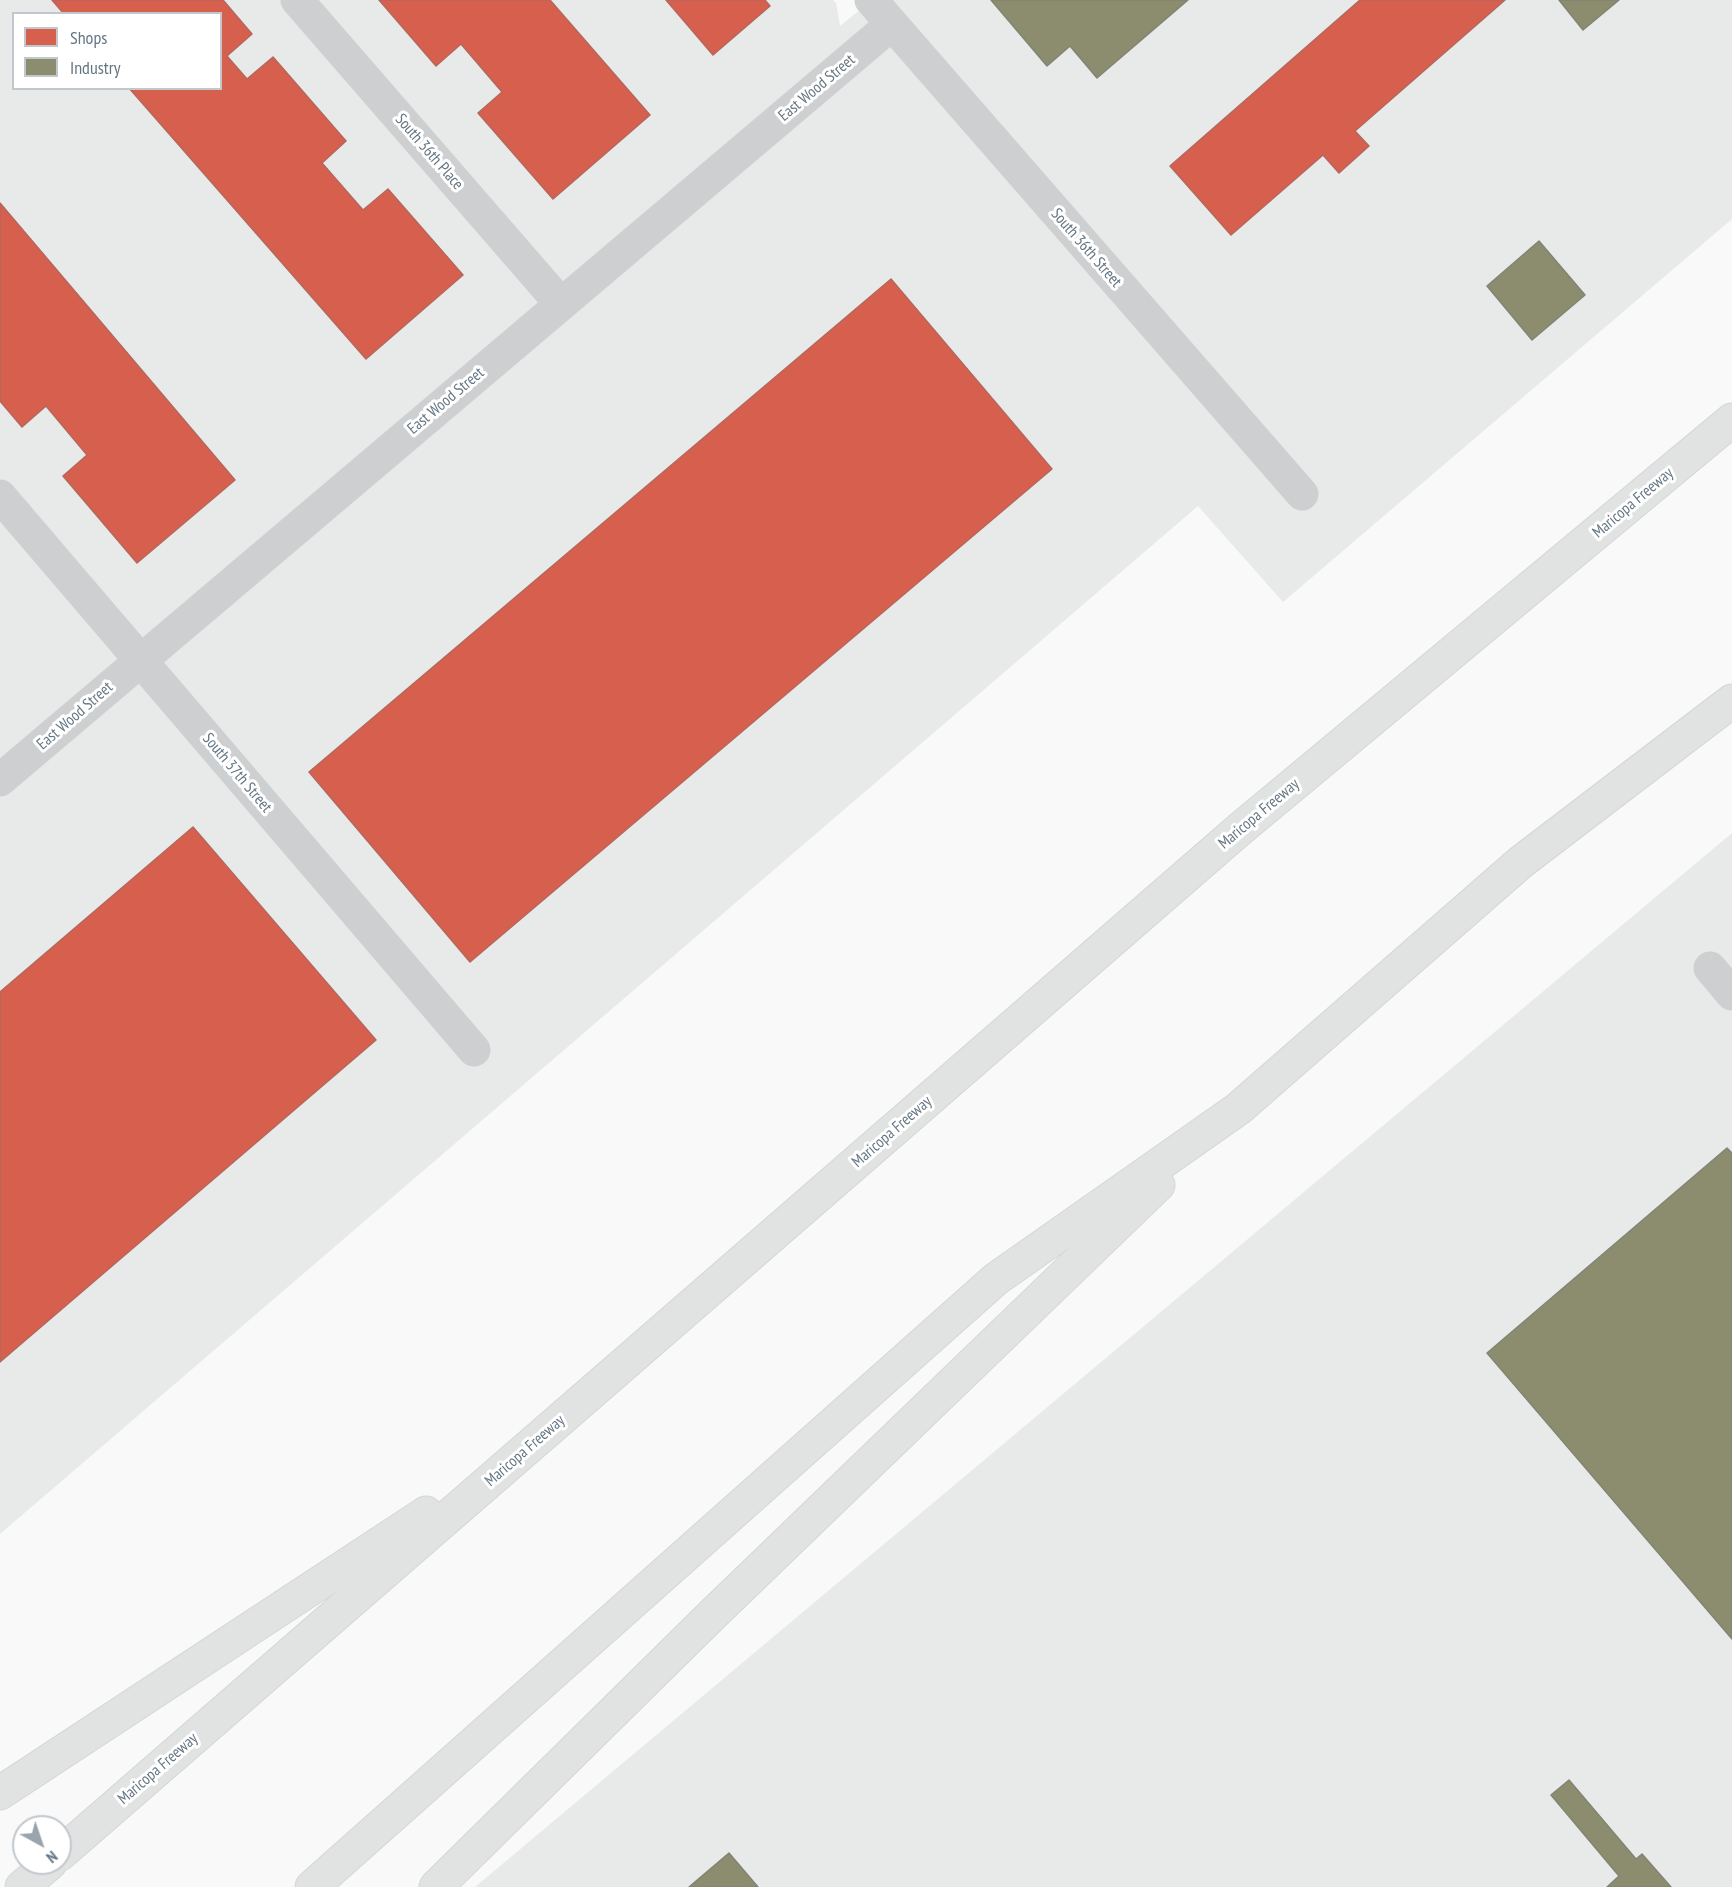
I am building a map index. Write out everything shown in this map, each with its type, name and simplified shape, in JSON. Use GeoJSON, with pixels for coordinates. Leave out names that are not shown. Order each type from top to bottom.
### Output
{"type":"FeatureCollection","features":[{"type":"Feature","properties":{"kind":"highway","name":"Maricopa Freeway"},"geometry":{"type":"LineString","coordinates":[[72,1844],[1240,829],[1732,420]]}},
{"type":"Feature","properties":{"kind":"highway"},"geometry":{"type":"LineString","coordinates":[[436,1887],[858,1474],[1238,1109],[1521,862],[1732,701]]}},
{"type":"Feature","properties":{"kind":"highway"},"geometry":{"type":"LineString","coordinates":[[312,1887],[996,1279],[1238,1109]]}},
{"type":"Feature","properties":{"kind":"highway"},"geometry":{"type":"LineString","coordinates":[[0,1793],[540,1438]]}},
{"type":"Feature","properties":{"kind":"highway"},"geometry":{"type":"LineString","coordinates":[[22,1887],[36,1875]]}},
{"type":"Feature","properties":{"kind":"street","name":"South 36th Place"},"geometry":{"type":"LineString","coordinates":[[297,0],[561,304]]}},
{"type":"Feature","properties":{"kind":"street","name":"East Wood Street"},"geometry":{"type":"LineString","coordinates":[[0,780],[561,304],[882,12]]}},
{"type":"Feature","properties":{"kind":"street","name":"South 36th Street"},"geometry":{"type":"LineString","coordinates":[[882,12],[1302,495]]}},
{"type":"Feature","properties":{"kind":"street","name":"South 37th Street"},"geometry":{"type":"LineString","coordinates":[[0,496],[474,1050]]}},
{"type":"Feature","properties":{"kind":"street"},"geometry":{"type":"LineString","coordinates":[[1710,968],[1732,994]]}},
{"type":"Feature","properties":{"kind":"shaded area"},"geometry":{"type":"Polygon","coordinates":[[[0,0],[833,0],[836,3],[840,26],[872,0],[1732,0],[1732,219],[1283,602],[1198,506],[0,1534],[0,0]]]}},
{"type":"Feature","properties":{"kind":"shaded area"},"geometry":{"type":"Polygon","coordinates":[[[1732,833],[1732,1887],[475,1887],[1732,833]]]}},
{"type":"Feature","properties":{"kind":"building: Shops"},"geometry":{"type":"Polygon","coordinates":[[[52,0],[223,0],[252,34],[227,56],[247,79],[273,57],[346,141],[322,163],[363,210],[388,189],[463,275],[366,359],[131,90],[222,90],[222,12],[62,12],[52,0]]]}},
{"type":"Feature","properties":{"kind":"building: Shops"},"geometry":{"type":"Polygon","coordinates":[[[379,0],[550,0],[650,115],[553,199],[478,113],[502,92],[461,44],[436,66],[379,0]]]}},
{"type":"Feature","properties":{"kind":"building: Shops"},"geometry":{"type":"Polygon","coordinates":[[[666,0],[765,0],[770,6],[713,55],[666,0]]]}},
{"type":"Feature","properties":{"kind":"building: Shops"},"geometry":{"type":"Polygon","coordinates":[[[1360,0],[1505,0],[1355,131],[1369,146],[1339,173],[1323,155],[1231,235],[1170,166],[1360,0]]]}},
{"type":"Feature","properties":{"kind":"building: Shops"},"geometry":{"type":"Polygon","coordinates":[[[0,203],[235,480],[137,563],[63,476],[87,455],[46,406],[22,427],[0,401],[0,203]]]}},
{"type":"Feature","properties":{"kind":"building: Shops"},"geometry":{"type":"Polygon","coordinates":[[[891,279],[1052,469],[470,962],[309,772],[891,279]]]}},
{"type":"Feature","properties":{"kind":"building: Shops"},"geometry":{"type":"Polygon","coordinates":[[[193,827],[376,1040],[0,1362],[0,992],[193,827]]]}},
{"type":"Feature","properties":{"kind":"building: Industry"},"geometry":{"type":"Polygon","coordinates":[[[991,0],[1188,0],[1097,78],[1070,46],[1047,66],[991,0]]]}},
{"type":"Feature","properties":{"kind":"building: Industry"},"geometry":{"type":"Polygon","coordinates":[[[1559,0],[1619,0],[1583,30],[1559,0]]]}},
{"type":"Feature","properties":{"kind":"building: Industry"},"geometry":{"type":"Polygon","coordinates":[[[1539,241],[1585,295],[1532,340],[1487,286],[1539,241]]]}},
{"type":"Feature","properties":{"kind":"building: Industry"},"geometry":{"type":"Polygon","coordinates":[[[1727,1148],[1732,1153],[1732,1639],[1487,1353],[1727,1148]]]}},
{"type":"Feature","properties":{"kind":"building: Industry"},"geometry":{"type":"Polygon","coordinates":[[[1569,1780],[1636,1859],[1642,1854],[1671,1887],[1607,1887],[1619,1876],[1551,1795],[1569,1780]]]}},
{"type":"Feature","properties":{"kind":"building: Industry"},"geometry":{"type":"Polygon","coordinates":[[[729,1853],[758,1887],[689,1887],[729,1853]]]}}]}
